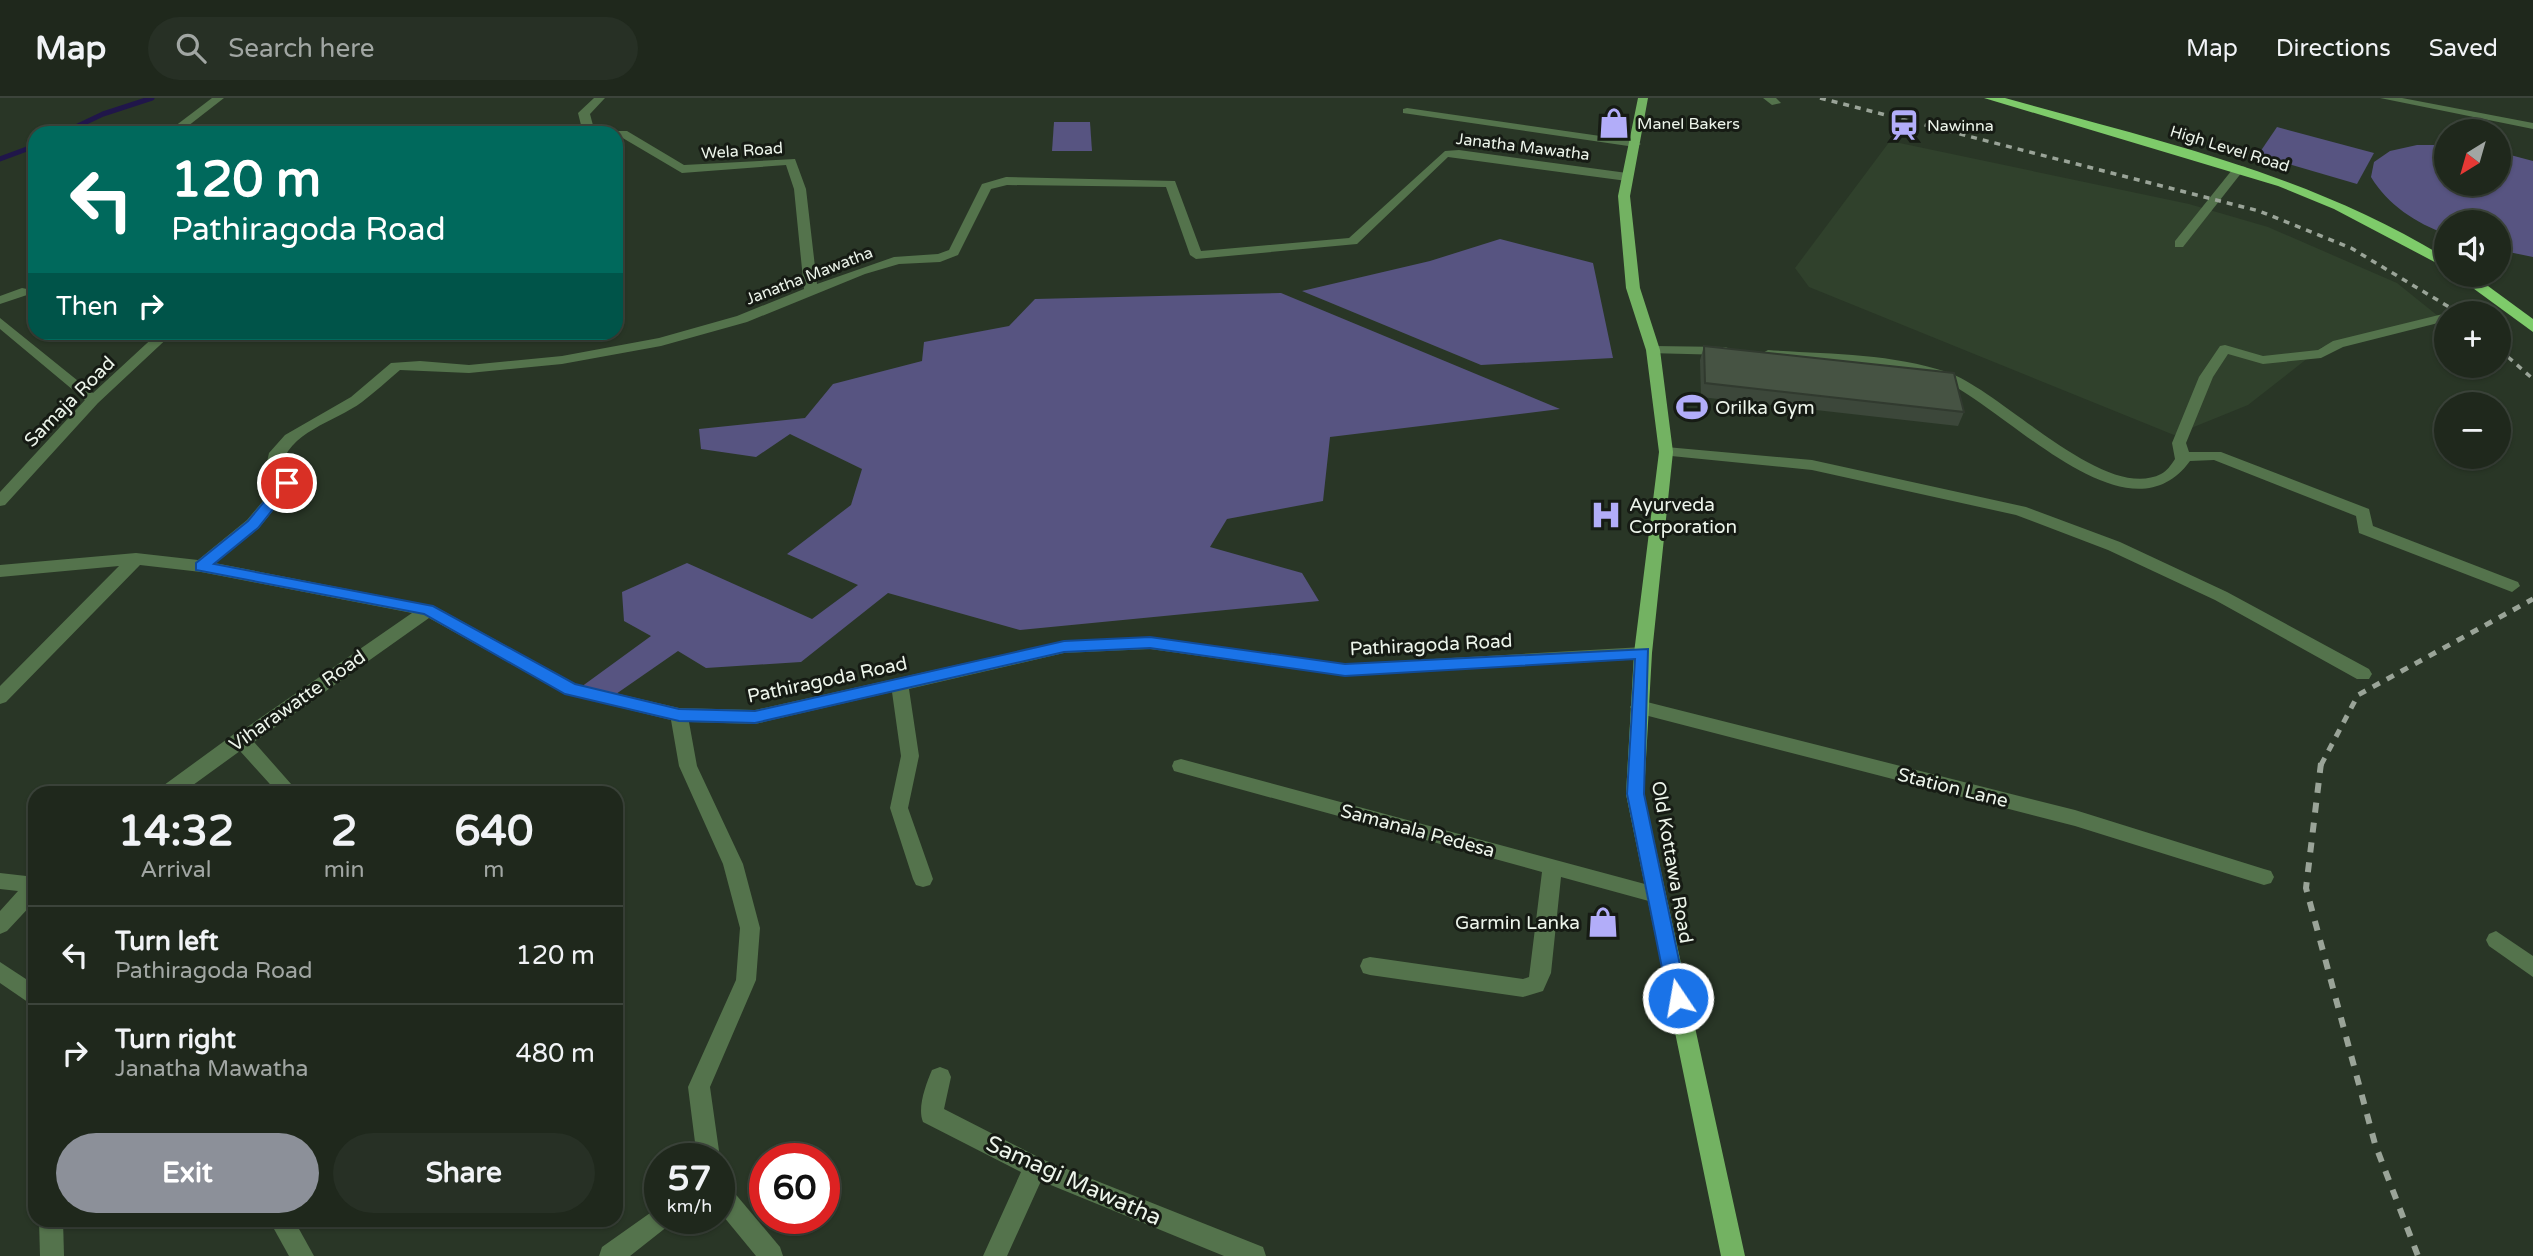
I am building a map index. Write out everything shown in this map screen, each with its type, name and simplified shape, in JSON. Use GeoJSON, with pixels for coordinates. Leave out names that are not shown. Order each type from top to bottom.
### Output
{"type":"FeatureCollection","features":[{"type":"Feature","properties":{"kind":"highway","name":"High Level Road"},"geometry":{"type":"LineString","coordinates":[[1991,98],[2240,167],[2364,217],[2434,257]]}},
{"type":"Feature","properties":{"kind":"highway"},"geometry":{"type":"LineString","coordinates":[[2479,287],[2533,327]]}},
{"type":"Feature","properties":{"kind":"main road","name":"Old Kottawa Road"},"geometry":{"type":"LineString","coordinates":[[1643,98],[1624,196],[1633,288],[1653,350],[1666,452],[1643,653],[1635,794],[1733,1256]]}},
{"type":"Feature","properties":{"kind":"street"},"geometry":{"type":"LineString","coordinates":[[181,126],[219,98]]}},
{"type":"Feature","properties":{"kind":"street"},"geometry":{"type":"LineString","coordinates":[[587,126],[584,113],[600,98]]}},
{"type":"Feature","properties":{"kind":"street"},"geometry":{"type":"LineString","coordinates":[[2385,98],[2533,126]]}},
{"type":"Feature","properties":{"kind":"street"},"geometry":{"type":"LineString","coordinates":[[1406,111],[1635,144]]}},
{"type":"Feature","properties":{"kind":"street","name":"Wela Road"},"geometry":{"type":"LineString","coordinates":[[623,134],[682,169],[791,161],[800,189],[811,292]]}},
{"type":"Feature","properties":{"kind":"street","name":"Janatha Mawatha"},"geometry":{"type":"LineString","coordinates":[[201,566],[253,524],[287,483],[284,475],[274,471],[276,453],[290,438],[356,400],[396,366],[469,369],[575,357],[661,342],[741,319],[898,260],[940,258],[954,252],[986,187],[1006,181],[1171,184],[1196,255],[1353,242],[1445,154],[1459,153],[1627,177]]}},
{"type":"Feature","properties":{"kind":"street"},"geometry":{"type":"LineString","coordinates":[[2179,244],[2240,167]]}},
{"type":"Feature","properties":{"kind":"street"},"geometry":{"type":"LineString","coordinates":[[0,300],[22,292]]}},
{"type":"Feature","properties":{"kind":"street"},"geometry":{"type":"LineString","coordinates":[[1653,350],[1749,352],[1830,358],[1943,376],[1979,392],[2047,444],[2091,472],[2123,484],[2148,484],[2166,479],[2183,460],[2179,443],[2206,377],[2225,349],[2263,360],[2321,354],[2338,344],[2434,320]]}},
{"type":"Feature","properties":{"kind":"street"},"geometry":{"type":"LineString","coordinates":[[0,322],[93,400]]}},
{"type":"Feature","properties":{"kind":"street","name":"Samaja Road"},"geometry":{"type":"LineString","coordinates":[[0,500],[93,400],[159,340]]}},
{"type":"Feature","properties":{"kind":"street"},"geometry":{"type":"LineString","coordinates":[[1666,452],[1812,465],[2020,511],[2114,546],[2221,596],[2363,674]]}},
{"type":"Feature","properties":{"kind":"street"},"geometry":{"type":"LineString","coordinates":[[2182,457],[2216,455],[2363,513],[2365,529],[2512,586]]}},
{"type":"Feature","properties":{"kind":"street"},"geometry":{"type":"LineString","coordinates":[[0,696],[136,559]]}},
{"type":"Feature","properties":{"kind":"street","name":"Pathiragoda Road"},"geometry":{"type":"LineString","coordinates":[[0,571],[136,559],[201,566],[428,610],[570,689],[679,715],[755,717],[1064,647],[1150,643],[1345,670],[1643,653]]}},
{"type":"Feature","properties":{"kind":"street","name":"Viharawatte Road"},"geometry":{"type":"LineString","coordinates":[[176,786],[428,610]]}},
{"type":"Feature","properties":{"kind":"street"},"geometry":{"type":"LineString","coordinates":[[900,685],[910,755],[899,808],[923,879]]}},
{"type":"Feature","properties":{"kind":"street","name":"Station Lane"},"geometry":{"type":"LineString","coordinates":[[1639,707],[2075,818],[2264,877]]}},
{"type":"Feature","properties":{"kind":"street"},"geometry":{"type":"LineString","coordinates":[[679,715],[688,766],[733,864],[750,928],[746,980],[699,1087],[706,1143]]}},
{"type":"Feature","properties":{"kind":"street"},"geometry":{"type":"LineString","coordinates":[[240,739],[284,786]]}},
{"type":"Feature","properties":{"kind":"street","name":"Samanala Pedesa"},"geometry":{"type":"LineString","coordinates":[[1181,766],[1656,895]]}},
{"type":"Feature","properties":{"kind":"street"},"geometry":{"type":"LineString","coordinates":[[1370,966],[1523,988],[1536,984],[1541,973],[1552,867]]}},
{"type":"Feature","properties":{"kind":"street"},"geometry":{"type":"LineString","coordinates":[[0,881],[28,885]]}},
{"type":"Feature","properties":{"kind":"street"},"geometry":{"type":"LineString","coordinates":[[0,925],[28,894]]}},
{"type":"Feature","properties":{"kind":"street"},"geometry":{"type":"LineString","coordinates":[[2496,940],[2533,968]]}},
{"type":"Feature","properties":{"kind":"street"},"geometry":{"type":"LineString","coordinates":[[0,971],[28,991]]}},
{"type":"Feature","properties":{"kind":"street","name":"Samagi Mawatha"},"geometry":{"type":"LineString","coordinates":[[940,1077],[931,1114],[1036,1168],[1254,1256]]}},
{"type":"Feature","properties":{"kind":"street"},"geometry":{"type":"LineString","coordinates":[[995,1256],[1020,1196],[1036,1168]]}},
{"type":"Feature","properties":{"kind":"street"},"geometry":{"type":"LineString","coordinates":[[735,1212],[771,1256]]}},
{"type":"Feature","properties":{"kind":"street"},"geometry":{"type":"LineString","coordinates":[[51,1227],[52,1256]]}},
{"type":"Feature","properties":{"kind":"street"},"geometry":{"type":"LineString","coordinates":[[285,1227],[302,1256]]}},
{"type":"Feature","properties":{"kind":"street"},"geometry":{"type":"LineString","coordinates":[[611,1256],[644,1230]]}},
{"type":"Feature","properties":{"kind":"shaded area"},"geometry":{"type":"Polygon","coordinates":[[[1054,122],[1090,122],[1092,151],[1052,151],[1054,122]]]}},
{"type":"Feature","properties":{"kind":"shaded area"},"geometry":{"type":"Polygon","coordinates":[[[2277,127],[2374,153],[2357,184],[2258,155],[2277,127]]]}},
{"type":"Feature","properties":{"kind":"shaded area"},"geometry":{"type":"Polygon","coordinates":[[[1890,141],[2189,204],[2268,227],[2397,283],[2434,313],[2434,317],[2380,335],[2322,347],[2248,405],[2174,435],[1809,287],[1795,268],[1890,141]]]}},
{"type":"Feature","properties":{"kind":"shaded area"},"geometry":{"type":"Polygon","coordinates":[[[2417,145],[2434,145],[2434,196],[2511,196],[2511,155],[2533,161],[2533,257],[2511,252],[2511,210],[2434,210],[2434,229],[2414,219],[2394,204],[2371,177],[2374,162],[2390,151],[2417,145]]]}},
{"type":"Feature","properties":{"kind":"shaded area"},"geometry":{"type":"Polygon","coordinates":[[[1500,239],[1593,263],[1613,358],[1481,365],[1302,291],[1430,261],[1500,239]]]}},
{"type":"Feature","properties":{"kind":"shaded area"},"geometry":{"type":"Polygon","coordinates":[[[1281,293],[1560,409],[1330,437],[1323,501],[1227,519],[1210,547],[1302,573],[1319,601],[1020,630],[888,593],[801,662],[706,668],[678,651],[616,694],[581,687],[651,636],[624,621],[622,592],[687,563],[812,619],[858,585],[787,554],[851,505],[862,469],[790,434],[756,457],[701,449],[699,429],[805,418],[833,384],[922,361],[924,342],[1009,326],[1035,299],[1281,293]]]}},
{"type":"Feature","properties":{"kind":"building"},"geometry":{"type":"Polygon","coordinates":[[[1704,346],[1954,373],[1964,412],[1705,383],[1704,346]]]}},
{"type":"Feature","properties":{"kind":"waterway"},"geometry":{"type":"LineString","coordinates":[[78,126],[103,114],[152,98]]}},
{"type":"Feature","properties":{"kind":"waterway"},"geometry":{"type":"LineString","coordinates":[[0,159],[28,149]]}},
{"type":"Feature","properties":{"kind":"railway"},"geometry":{"type":"LineString","coordinates":[[1820,98],[2259,211],[2351,248],[2439,301]]}},
{"type":"Feature","properties":{"kind":"railway"},"geometry":{"type":"LineString","coordinates":[[2511,360],[2533,379]]}},
{"type":"Feature","properties":{"kind":"railway"},"geometry":{"type":"LineString","coordinates":[[2321,765],[2358,695],[2533,599]]}},
{"type":"Feature","properties":{"kind":"railway"},"geometry":{"type":"LineString","coordinates":[[2321,763],[2306,888],[2375,1144],[2418,1256]]}},
{"type":"Feature","properties":{"kind":"place","name":"Manel Bakers"},"geometry":{"type":"Point","coordinates":[1614,123]}},
{"type":"Feature","properties":{"kind":"place","name":"Nawinna"},"geometry":{"type":"Point","coordinates":[1904,125]}},
{"type":"Feature","properties":{"kind":"place","name":"Orilka Gym"},"geometry":{"type":"Point","coordinates":[1692,407]}},
{"type":"Feature","properties":{"kind":"place","name":"Ayurveda Corporation"},"geometry":{"type":"Point","coordinates":[1606,515]}},
{"type":"Feature","properties":{"kind":"place","name":"Garmin Lanka"},"geometry":{"type":"Point","coordinates":[1603,922]}},
{"type":"Feature","properties":{"kind":"route"},"geometry":{"type":"LineString","coordinates":[[287,483],[253,524],[201,566],[428,610],[570,689],[679,715],[724,719],[755,717],[1064,647],[1150,643],[1345,670],[1643,653],[1635,794],[1678,998]]}}]}
